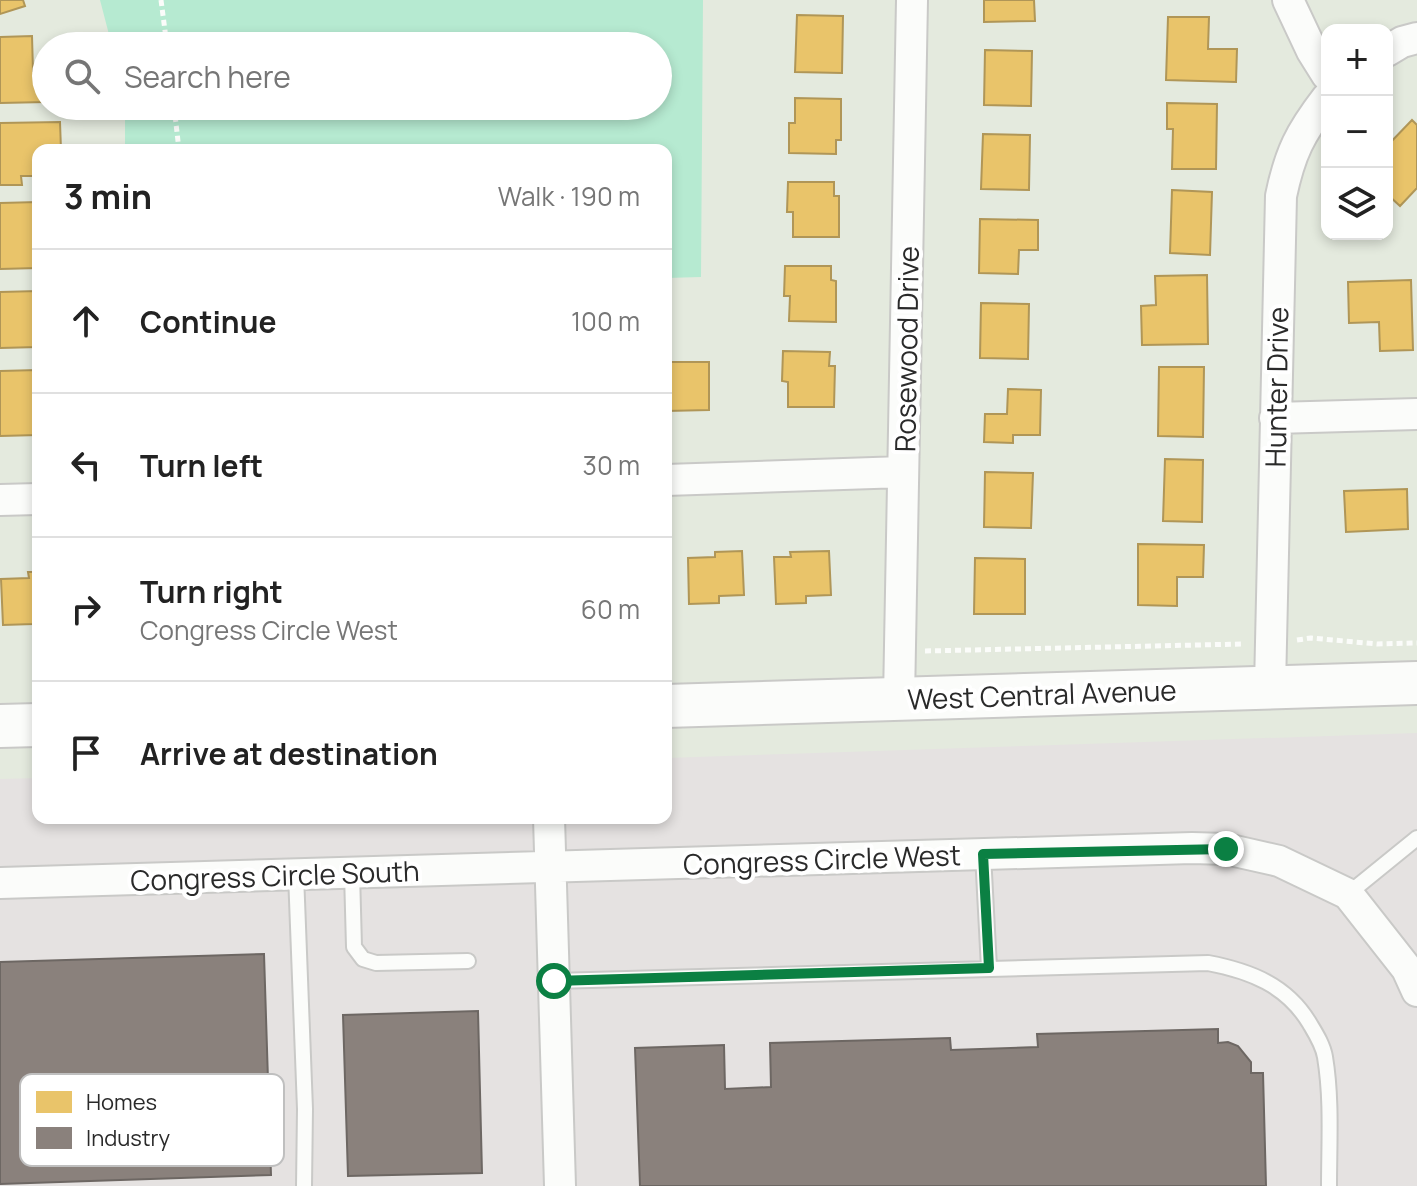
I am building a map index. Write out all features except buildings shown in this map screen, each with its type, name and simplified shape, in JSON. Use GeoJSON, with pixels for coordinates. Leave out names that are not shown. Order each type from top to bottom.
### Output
{"type":"FeatureCollection","features":[{"type":"Feature","properties":{"kind":"street","name":"Rosewood Drive"},"geometry":{"type":"LineString","coordinates":[[899,699],[912,0]]}},
{"type":"Feature","properties":{"kind":"street"},"geometry":{"type":"LineString","coordinates":[[1288,0],[1321,65]]}},
{"type":"Feature","properties":{"kind":"street"},"geometry":{"type":"LineString","coordinates":[[1393,47],[1417,38]]}},
{"type":"Feature","properties":{"kind":"street","name":"Hunter Drive"},"geometry":{"type":"LineString","coordinates":[[1270,687],[1281,196],[1300,134],[1321,106]]}},
{"type":"Feature","properties":{"kind":"street"},"geometry":{"type":"LineString","coordinates":[[1275,418],[1417,414]]}},
{"type":"Feature","properties":{"kind":"street"},"geometry":{"type":"LineString","coordinates":[[672,480],[903,472]]}},
{"type":"Feature","properties":{"kind":"street"},"geometry":{"type":"LineString","coordinates":[[0,500],[32,499]]}},
{"type":"Feature","properties":{"kind":"street","name":"West Central Avenue"},"geometry":{"type":"LineString","coordinates":[[672,706],[1417,683]]}},
{"type":"Feature","properties":{"kind":"street"},"geometry":{"type":"LineString","coordinates":[[0,726],[32,725]]}},
{"type":"Feature","properties":{"kind":"street"},"geometry":{"type":"LineString","coordinates":[[549,824],[560,1186]]}},
{"type":"Feature","properties":{"kind":"street","name":"Congress Circle West"},"geometry":{"type":"LineString","coordinates":[[551,867],[1226,849],[1279,861],[1348,894],[1407,969],[1417,991]]}},
{"type":"Feature","properties":{"kind":"street","name":"Congress Circle South"},"geometry":{"type":"LineString","coordinates":[[0,883],[551,867]]}},
{"type":"Feature","properties":{"kind":"lane"},"geometry":{"type":"LineString","coordinates":[[1348,894],[1417,838]]}},
{"type":"Feature","properties":{"kind":"lane"},"geometry":{"type":"LineString","coordinates":[[983,854],[989,968]]}},
{"type":"Feature","properties":{"kind":"lane"},"geometry":{"type":"LineString","coordinates":[[352,873],[354,947],[363,959],[376,963],[468,961]]}},
{"type":"Feature","properties":{"kind":"lane"},"geometry":{"type":"LineString","coordinates":[[296,874],[305,1109],[304,1186]]}},
{"type":"Feature","properties":{"kind":"lane"},"geometry":{"type":"LineString","coordinates":[[554,981],[1208,963],[1236,968],[1258,976],[1290,997],[1318,1037],[1325,1055],[1329,1106],[1329,1186]]}},
{"type":"Feature","properties":{"kind":"path"},"geometry":{"type":"LineString","coordinates":[[161,0],[165,32]]}},
{"type":"Feature","properties":{"kind":"path"},"geometry":{"type":"LineString","coordinates":[[176,120],[178,144]]}},
{"type":"Feature","properties":{"kind":"path"},"geometry":{"type":"LineString","coordinates":[[900,652],[1272,643],[1311,638],[1377,644],[1417,643]]}},
{"type":"Feature","properties":{"kind":"shaded area"},"geometry":{"type":"Polygon","coordinates":[[[1417,733],[1417,1186],[0,1186],[0,779],[32,778],[32,824],[672,824],[672,758],[1417,733]]]}},
{"type":"Feature","properties":{"kind":"green space"},"geometry":{"type":"Polygon","coordinates":[[[100,0],[703,0],[701,277],[672,278],[672,144],[125,144],[125,120],[672,120],[672,32],[108,32],[100,0]]]}},
{"type":"Feature","properties":{"kind":"route"},"geometry":{"type":"LineString","coordinates":[[554,981],[989,968],[983,854],[1226,849]]}}]}
